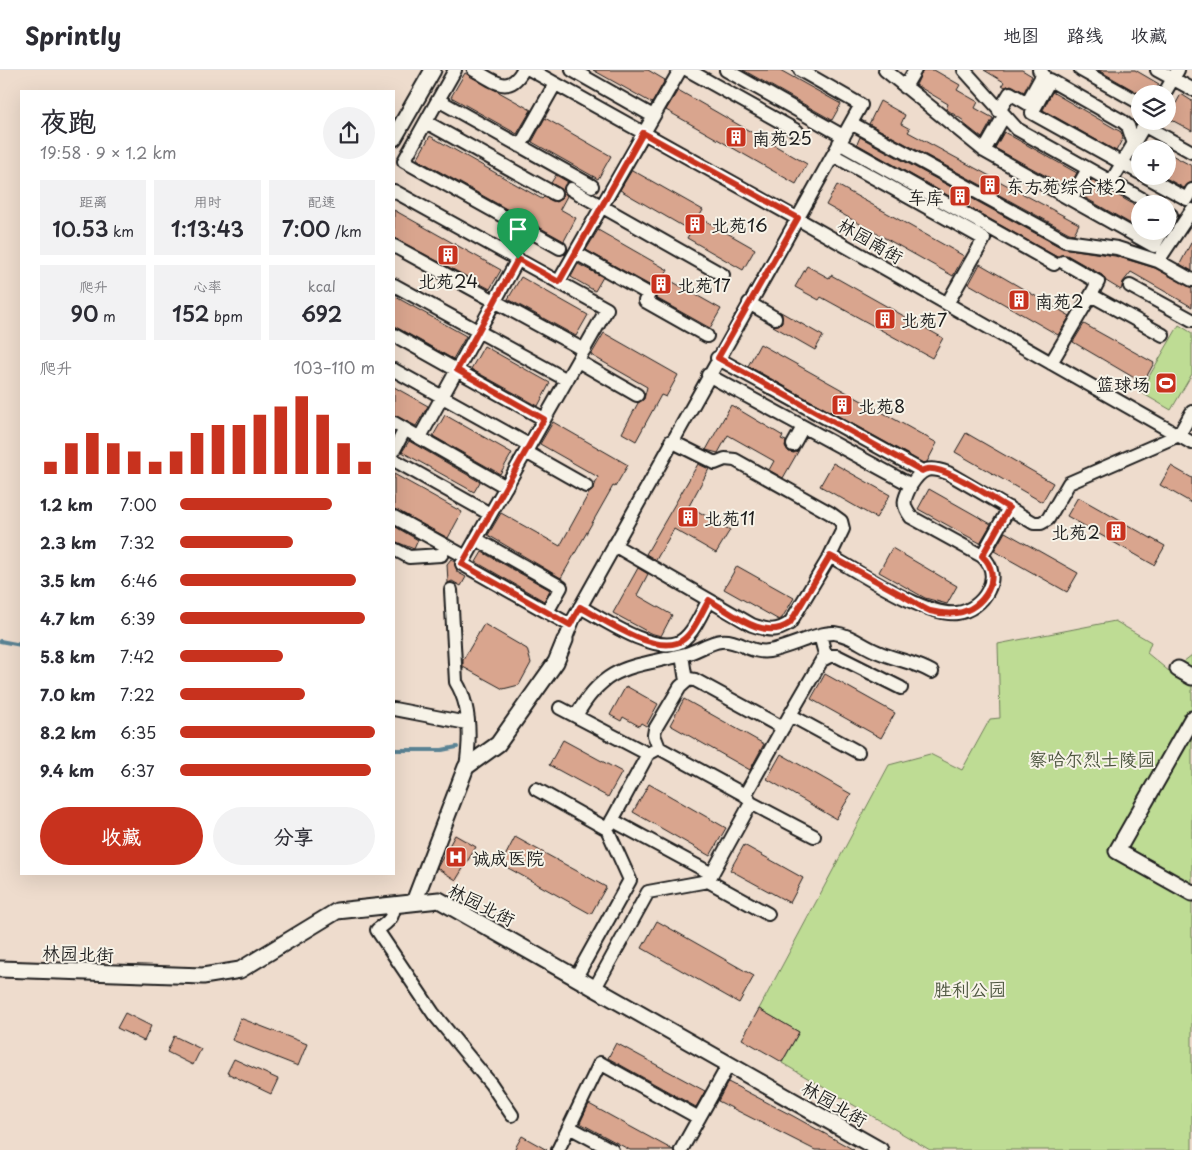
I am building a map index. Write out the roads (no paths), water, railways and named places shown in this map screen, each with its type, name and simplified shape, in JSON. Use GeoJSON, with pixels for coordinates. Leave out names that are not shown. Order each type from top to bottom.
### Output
{"type":"FeatureCollection","features":[{"type":"Feature","properties":{"kind":"street"},"geometry":{"type":"LineString","coordinates":[[395,136],[433,70]]}},
{"type":"Feature","properties":{"kind":"street"},"geometry":{"type":"LineString","coordinates":[[455,70],[404,161],[560,248]]}},
{"type":"Feature","properties":{"kind":"street"},"geometry":{"type":"LineString","coordinates":[[474,70],[500,84],[508,86],[516,82],[523,70]]}},
{"type":"Feature","properties":{"kind":"street","name":"林园南街"},"geometry":{"type":"LineString","coordinates":[[531,70],[798,218],[1192,443]]}},
{"type":"Feature","properties":{"kind":"street"},"geometry":{"type":"LineString","coordinates":[[572,70],[653,116]]}},
{"type":"Feature","properties":{"kind":"street"},"geometry":{"type":"LineString","coordinates":[[559,282],[680,70]]}},
{"type":"Feature","properties":{"kind":"street"},"geometry":{"type":"LineString","coordinates":[[688,70],[797,131]]}},
{"type":"Feature","properties":{"kind":"street"},"geometry":{"type":"LineString","coordinates":[[726,70],[841,140],[1058,263],[1098,282],[1051,363]]}},
{"type":"Feature","properties":{"kind":"street"},"geometry":{"type":"LineString","coordinates":[[466,767],[498,744],[556,662],[570,625],[708,375],[861,105],[800,70]]}},
{"type":"Feature","properties":{"kind":"street"},"geometry":{"type":"LineString","coordinates":[[884,70],[984,151],[1131,233]]}},
{"type":"Feature","properties":{"kind":"street"},"geometry":{"type":"LineString","coordinates":[[905,86],[915,70]]}},
{"type":"Feature","properties":{"kind":"street"},"geometry":{"type":"LineString","coordinates":[[964,70],[1016,129],[1135,195]]}},
{"type":"Feature","properties":{"kind":"street"},"geometry":{"type":"LineString","coordinates":[[984,151],[1010,93],[1027,102],[1043,74],[1039,70]]}},
{"type":"Feature","properties":{"kind":"street"},"geometry":{"type":"LineString","coordinates":[[1081,70],[1131,98]]}},
{"type":"Feature","properties":{"kind":"street"},"geometry":{"type":"LineString","coordinates":[[1157,70],[1175,74],[1192,89]]}},
{"type":"Feature","properties":{"kind":"street"},"geometry":{"type":"LineString","coordinates":[[1169,85],[1175,74]]}},
{"type":"Feature","properties":{"kind":"street"},"geometry":{"type":"LineString","coordinates":[[1131,168],[1032,113],[1050,80],[1122,121],[1128,126],[1133,140]]}},
{"type":"Feature","properties":{"kind":"street"},"geometry":{"type":"LineString","coordinates":[[520,146],[555,84]]}},
{"type":"Feature","properties":{"kind":"street"},"geometry":{"type":"LineString","coordinates":[[438,100],[592,186]]}},
{"type":"Feature","properties":{"kind":"street"},"geometry":{"type":"LineString","coordinates":[[426,122],[555,194]]}},
{"type":"Feature","properties":{"kind":"street"},"geometry":{"type":"LineString","coordinates":[[851,123],[1066,241],[1117,248],[1158,261],[1192,280]]}},
{"type":"Feature","properties":{"kind":"street"},"geometry":{"type":"LineString","coordinates":[[1156,130],[1192,152]]}},
{"type":"Feature","properties":{"kind":"street"},"geometry":{"type":"LineString","coordinates":[[1111,182],[1131,149]]}},
{"type":"Feature","properties":{"kind":"street"},"geometry":{"type":"LineString","coordinates":[[833,156],[984,239],[947,304]]}},
{"type":"Feature","properties":{"kind":"street"},"geometry":{"type":"LineString","coordinates":[[1071,200],[1088,169]]}},
{"type":"Feature","properties":{"kind":"street"},"geometry":{"type":"LineString","coordinates":[[1161,185],[1187,199],[1192,190]]}},
{"type":"Feature","properties":{"kind":"street"},"geometry":{"type":"LineString","coordinates":[[571,189],[723,275]]}},
{"type":"Feature","properties":{"kind":"street"},"geometry":{"type":"LineString","coordinates":[[395,192],[608,309],[462,564],[570,625]]}},
{"type":"Feature","properties":{"kind":"street"},"geometry":{"type":"LineString","coordinates":[[1158,261],[1192,210]]}},
{"type":"Feature","properties":{"kind":"street"},"geometry":{"type":"LineString","coordinates":[[1143,240],[1154,246],[1157,240]]}},
{"type":"Feature","properties":{"kind":"street"},"geometry":{"type":"LineString","coordinates":[[395,247],[495,301],[581,356],[637,395]]}},
{"type":"Feature","properties":{"kind":"street"},"geometry":{"type":"LineString","coordinates":[[576,253],[649,294],[645,301],[707,336]]}},
{"type":"Feature","properties":{"kind":"street"},"geometry":{"type":"LineString","coordinates":[[420,437],[518,259]]}},
{"type":"Feature","properties":{"kind":"street"},"geometry":{"type":"LineString","coordinates":[[395,285],[567,380]]}},
{"type":"Feature","properties":{"kind":"street"},"geometry":{"type":"LineString","coordinates":[[1130,286],[1192,320]]}},
{"type":"Feature","properties":{"kind":"street"},"geometry":{"type":"LineString","coordinates":[[1091,295],[1164,335]]}},
{"type":"Feature","properties":{"kind":"street"},"geometry":{"type":"LineString","coordinates":[[749,304],[775,318]]}},
{"type":"Feature","properties":{"kind":"street"},"geometry":{"type":"LineString","coordinates":[[395,336],[544,419]]}},
{"type":"Feature","properties":{"kind":"street"},"geometry":{"type":"LineString","coordinates":[[718,358],[922,471]]}},
{"type":"Feature","properties":{"kind":"street"},"geometry":{"type":"LineString","coordinates":[[395,371],[442,397],[586,486]]}},
{"type":"Feature","properties":{"kind":"street"},"geometry":{"type":"LineString","coordinates":[[708,375],[911,486]]}},
{"type":"Feature","properties":{"kind":"street"},"geometry":{"type":"LineString","coordinates":[[830,556],[930,610],[957,613],[969,610],[981,600],[991,583],[994,572],[990,562],[982,556],[911,517],[904,508],[903,501],[911,486],[925,468],[935,468],[948,473],[1034,523],[1041,523],[1048,519],[1069,483],[1179,436],[1192,412]]}},
{"type":"Feature","properties":{"kind":"street"},"geometry":{"type":"LineString","coordinates":[[395,445],[399,426],[506,487]]}},
{"type":"Feature","properties":{"kind":"street"},"geometry":{"type":"LineString","coordinates":[[793,445],[803,427]]}},
{"type":"Feature","properties":{"kind":"street"},"geometry":{"type":"LineString","coordinates":[[614,546],[752,625],[767,631],[781,629],[790,623],[830,556],[843,529],[841,521],[830,513],[734,460],[725,459],[715,463],[672,441]]}},
{"type":"Feature","properties":{"kind":"street"},"geometry":{"type":"LineString","coordinates":[[395,461],[490,514]]}},
{"type":"Feature","properties":{"kind":"street"},"geometry":{"type":"LineString","coordinates":[[982,556],[1009,508]]}},
{"type":"Feature","properties":{"kind":"street"},"geometry":{"type":"LineString","coordinates":[[395,518],[466,557]]}},
{"type":"Feature","properties":{"kind":"street"},"geometry":{"type":"LineString","coordinates":[[476,538],[560,587],[547,612]]}},
{"type":"Feature","properties":{"kind":"street"},"geometry":{"type":"LineString","coordinates":[[395,550],[409,557],[441,555],[446,546]]}},
{"type":"Feature","properties":{"kind":"street"},"geometry":{"type":"LineString","coordinates":[[414,902],[466,767],[468,752],[463,693],[456,682],[451,590]]}},
{"type":"Feature","properties":{"kind":"street"},"geometry":{"type":"LineString","coordinates":[[580,607],[645,641],[660,644],[677,643],[688,634],[709,600]]}},
{"type":"Feature","properties":{"kind":"street"},"geometry":{"type":"LineString","coordinates":[[576,716],[595,686],[620,670],[682,655],[721,641],[732,642],[753,651],[766,652],[832,633],[850,636],[875,651],[921,666],[932,672]]}},
{"type":"Feature","properties":{"kind":"street"},"geometry":{"type":"LineString","coordinates":[[820,635],[826,658]]}},
{"type":"Feature","properties":{"kind":"street"},"geometry":{"type":"LineString","coordinates":[[682,655],[686,681]]}},
{"type":"Feature","properties":{"kind":"street"},"geometry":{"type":"LineString","coordinates":[[710,878],[783,728],[822,660],[837,656],[901,688]]}},
{"type":"Feature","properties":{"kind":"street"},"geometry":{"type":"LineString","coordinates":[[1178,669],[1192,677]]}},
{"type":"Feature","properties":{"kind":"street"},"geometry":{"type":"LineString","coordinates":[[610,824],[654,751],[656,729],[680,687],[686,681],[695,680],[783,728]]}},
{"type":"Feature","properties":{"kind":"street"},"geometry":{"type":"LineString","coordinates":[[560,708],[654,751],[748,799],[814,836]]}},
{"type":"Feature","properties":{"kind":"street"},"geometry":{"type":"LineString","coordinates":[[395,710],[467,723]]}},
{"type":"Feature","properties":{"kind":"street"},"geometry":{"type":"LineString","coordinates":[[790,715],[858,752]]}},
{"type":"Feature","properties":{"kind":"street"},"geometry":{"type":"LineString","coordinates":[[1192,719],[1117,851],[1192,893]]}},
{"type":"Feature","properties":{"kind":"street"},"geometry":{"type":"LineString","coordinates":[[536,789],[610,824],[710,878],[768,914]]}},
{"type":"Feature","properties":{"kind":"street"},"geometry":{"type":"LineString","coordinates":[[576,977],[630,880],[610,824]]}},
{"type":"Feature","properties":{"kind":"street"},"geometry":{"type":"LineString","coordinates":[[595,988],[648,892],[710,878]]}},
{"type":"Feature","properties":{"kind":"street","name":"林园北街"},"geometry":{"type":"LineString","coordinates":[[0,969],[202,976],[240,970],[336,911],[439,900],[880,1150]]}},
{"type":"Feature","properties":{"kind":"street"},"geometry":{"type":"LineString","coordinates":[[394,904],[394,911],[389,921],[378,930],[434,1013],[491,1084],[512,1115]]}},
{"type":"Feature","properties":{"kind":"street"},"geometry":{"type":"LineString","coordinates":[[558,1150],[600,1063],[699,1118]]}},
{"type":"Feature","properties":{"kind":"street"},"geometry":{"type":"LineString","coordinates":[[681,1150],[729,1064]]}},
{"type":"Feature","properties":{"kind":"street"},"geometry":{"type":"LineString","coordinates":[[569,1127],[612,1150]]}},
{"type":"Feature","properties":{"kind":"waterway"},"geometry":{"type":"LineString","coordinates":[[0,641],[20,645]]}},
{"type":"Feature","properties":{"kind":"waterway"},"geometry":{"type":"LineString","coordinates":[[395,750],[442,750],[457,747]]}},
{"type":"Feature","properties":{"kind":"place","name":"南苑25"},"geometry":{"type":"Point","coordinates":[736,137]}},
{"type":"Feature","properties":{"kind":"place","name":"东方苑综合楼2"},"geometry":{"type":"Point","coordinates":[990,185]}},
{"type":"Feature","properties":{"kind":"place","name":"车库"},"geometry":{"type":"Point","coordinates":[960,196]}},
{"type":"Feature","properties":{"kind":"place","name":"北苑16"},"geometry":{"type":"Point","coordinates":[695,224]}},
{"type":"Feature","properties":{"kind":"place","name":"北苑24"},"geometry":{"type":"Point","coordinates":[448,255]}},
{"type":"Feature","properties":{"kind":"place","name":"北苑17"},"geometry":{"type":"Point","coordinates":[661,284]}},
{"type":"Feature","properties":{"kind":"place","name":"南苑2"},"geometry":{"type":"Point","coordinates":[1019,300]}},
{"type":"Feature","properties":{"kind":"place","name":"北苑7"},"geometry":{"type":"Point","coordinates":[885,319]}},
{"type":"Feature","properties":{"kind":"place","name":"篮球场"},"geometry":{"type":"Point","coordinates":[1166,383]}},
{"type":"Feature","properties":{"kind":"place","name":"北苑8"},"geometry":{"type":"Point","coordinates":[842,405]}},
{"type":"Feature","properties":{"kind":"place","name":"北苑11"},"geometry":{"type":"Point","coordinates":[688,517]}},
{"type":"Feature","properties":{"kind":"place","name":"北苑2"},"geometry":{"type":"Point","coordinates":[1116,531]}},
{"type":"Feature","properties":{"kind":"place","name":"诚成医院"},"geometry":{"type":"Point","coordinates":[456,857]}},
{"type":"Feature","properties":{"kind":"park label","name":"察哈尔烈士陵园"},"geometry":{"type":"Point","coordinates":[1092,758]}},
{"type":"Feature","properties":{"kind":"park label","name":"胜利公园"},"geometry":{"type":"Point","coordinates":[970,988]}}]}
